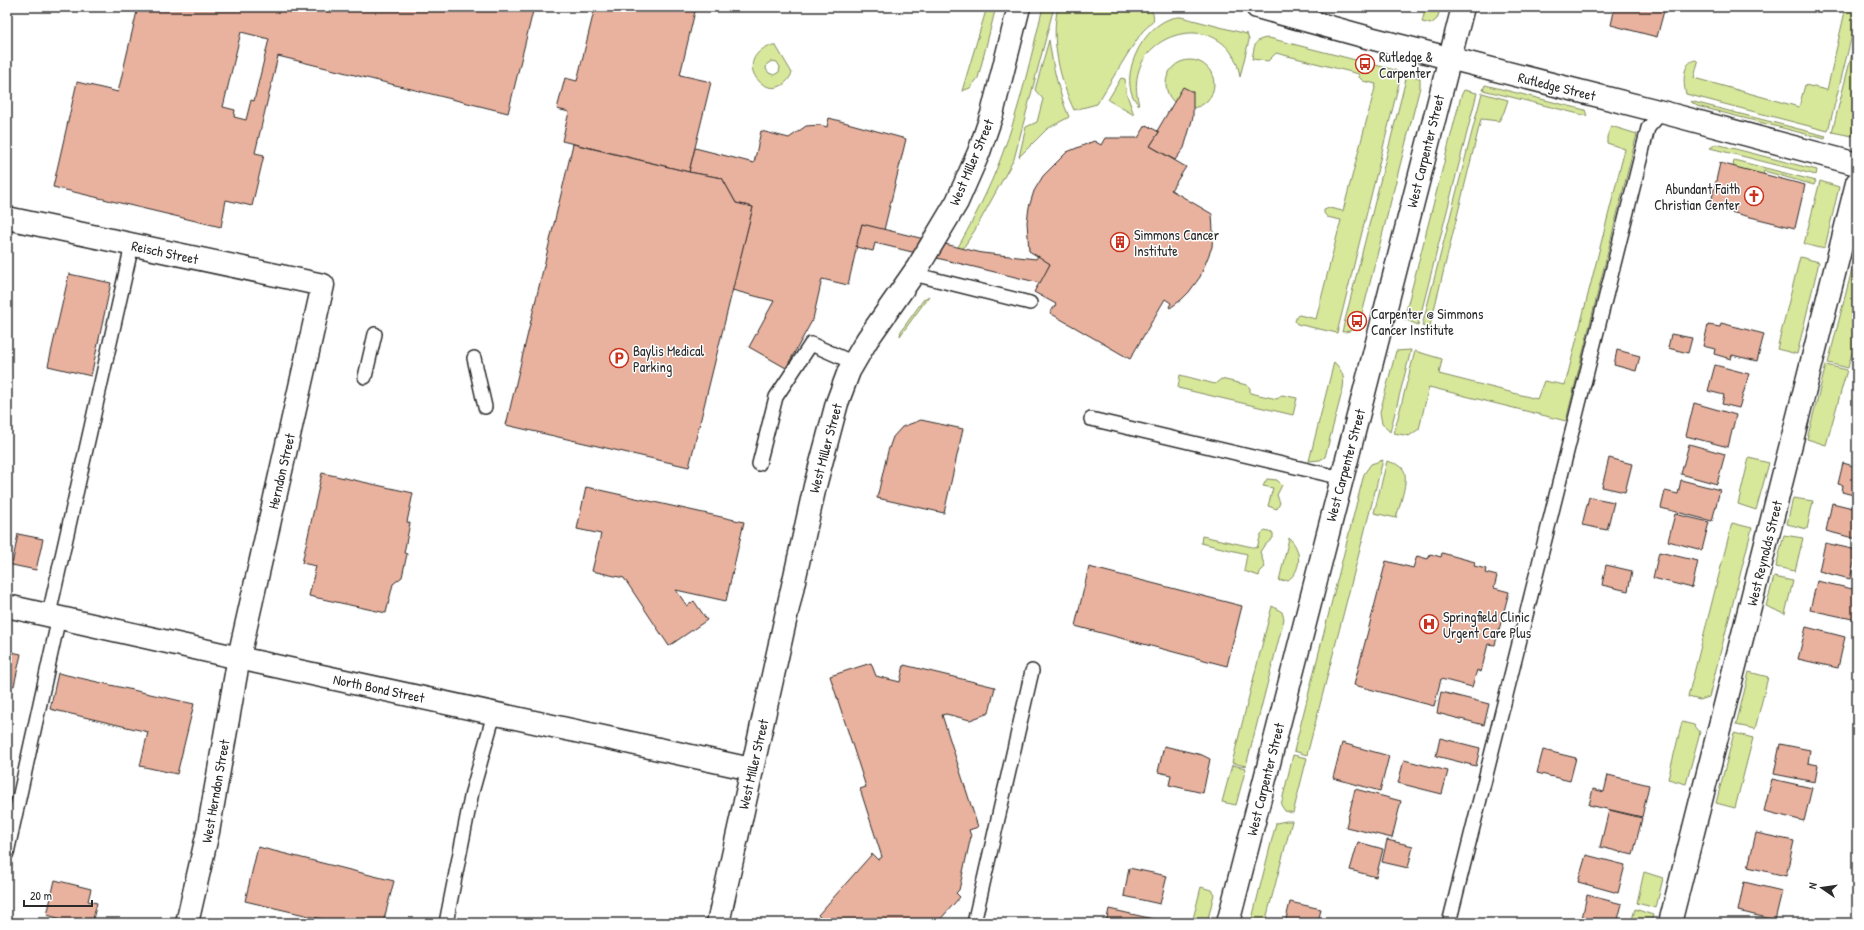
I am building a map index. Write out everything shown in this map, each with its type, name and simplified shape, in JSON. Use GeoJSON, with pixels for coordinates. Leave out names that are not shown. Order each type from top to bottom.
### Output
{"type":"FeatureCollection","features":[{"type":"Feature","properties":{"kind":"street","name":"West Miller Street"},"geometry":{"type":"LineString","coordinates":[[718,923],[751,769],[825,446],[837,403],[854,363],[867,340],[913,274],[957,202],[979,152],[992,114],[1019,7]]}},
{"type":"Feature","properties":{"kind":"street","name":"Rutledge Street"},"geometry":{"type":"LineString","coordinates":[[1257,7],[1857,164]]}},
{"type":"Feature","properties":{"kind":"street","name":"West Carpenter Street"},"geometry":{"type":"LineString","coordinates":[[1228,923],[1463,7]]}},
{"type":"Feature","properties":{"kind":"street","name":"West Reynolds Street"},"geometry":{"type":"LineString","coordinates":[[1670,923],[1857,183]]}},
{"type":"Feature","properties":{"kind":"street","name":"Reisch Street"},"geometry":{"type":"LineString","coordinates":[[7,218],[323,285]]}},
{"type":"Feature","properties":{"kind":"street","name":"Herndon Street"},"geometry":{"type":"LineString","coordinates":[[239,657],[323,285]]}},
{"type":"Feature","properties":{"kind":"street","name":"North Bond Street"},"geometry":{"type":"LineString","coordinates":[[7,606],[494,714],[751,769]]}},
{"type":"Feature","properties":{"kind":"street","name":"West Herndon Street"},"geometry":{"type":"LineString","coordinates":[[187,923],[208,832],[239,657]]}},
{"type":"Feature","properties":{"kind":"lane"},"geometry":{"type":"LineString","coordinates":[[1449,923],[1648,128],[1662,112]]}},
{"type":"Feature","properties":{"kind":"lane"},"geometry":{"type":"LineString","coordinates":[[7,853],[54,616],[132,245]]}},
{"type":"Feature","properties":{"kind":"lane"},"geometry":{"type":"LineString","coordinates":[[913,274],[1030,303]]}},
{"type":"Feature","properties":{"kind":"lane"},"geometry":{"type":"LineString","coordinates":[[365,377],[365,353],[375,334]]}},
{"type":"Feature","properties":{"kind":"lane"},"geometry":{"type":"LineString","coordinates":[[759,464],[776,397],[811,344],[854,363]]}},
{"type":"Feature","properties":{"kind":"lane"},"geometry":{"type":"LineString","coordinates":[[474,358],[485,407]]}},
{"type":"Feature","properties":{"kind":"lane"},"geometry":{"type":"LineString","coordinates":[[1091,419],[1342,478]]}},
{"type":"Feature","properties":{"kind":"lane"},"geometry":{"type":"LineString","coordinates":[[974,923],[1032,671]]}},
{"type":"Feature","properties":{"kind":"lane"},"geometry":{"type":"LineString","coordinates":[[446,923],[472,792],[494,714]]}},
{"type":"Feature","properties":{"kind":"shaded area"},"geometry":{"type":"Polygon","coordinates":[[[1390,7],[1414,7],[1413,13],[1390,7]]]}},
{"type":"Feature","properties":{"kind":"green space"},"geometry":{"type":"Polygon","coordinates":[[[987,7],[996,7],[978,78],[970,88],[962,91],[987,7]]]}},
{"type":"Feature","properties":{"kind":"green space"},"geometry":{"type":"Polygon","coordinates":[[[1043,7],[1054,7],[1014,159],[975,230],[954,262],[953,256],[986,194],[1008,137],[1025,82],[1043,7]]]}},
{"type":"Feature","properties":{"kind":"green space"},"geometry":{"type":"Polygon","coordinates":[[[1058,7],[1148,7],[1153,13],[1153,21],[1141,33],[1097,104],[1074,110],[1069,99],[1064,86],[1056,46],[1055,33],[1058,7]]]}},
{"type":"Feature","properties":{"kind":"green space"},"geometry":{"type":"Polygon","coordinates":[[[1426,7],[1441,7],[1437,19],[1431,24],[1422,22],[1426,7]]]}},
{"type":"Feature","properties":{"kind":"green space"},"geometry":{"type":"Polygon","coordinates":[[[1846,7],[1857,7],[1857,15],[1828,131],[1686,94],[1684,79],[1686,69],[1691,61],[1696,60],[1698,62],[1694,78],[1799,107],[1805,85],[1827,90],[1846,7]]]}},
{"type":"Feature","properties":{"kind":"green space"},"geometry":{"type":"Polygon","coordinates":[[[1181,17],[1247,34],[1249,40],[1240,77],[1232,54],[1217,39],[1198,33],[1178,35],[1159,43],[1145,58],[1137,79],[1139,105],[1132,94],[1130,81],[1132,66],[1137,51],[1145,38],[1156,27],[1168,19],[1181,17]]]}},
{"type":"Feature","properties":{"kind":"green space"},"geometry":{"type":"Polygon","coordinates":[[[1857,34],[1857,116],[1852,136],[1832,132],[1857,34]]]}},
{"type":"Feature","properties":{"kind":"green space"},"geometry":{"type":"Polygon","coordinates":[[[1269,38],[1395,70],[1401,75],[1337,333],[1297,324],[1295,321],[1299,315],[1316,319],[1341,220],[1327,217],[1324,210],[1329,208],[1343,211],[1376,84],[1363,81],[1359,77],[1359,74],[1276,53],[1268,61],[1252,59],[1254,46],[1257,41],[1269,38]]]}},
{"type":"Feature","properties":{"kind":"green space"},"geometry":{"type":"Polygon","coordinates":[[[1049,40],[1056,79],[1069,117],[1047,129],[1019,157],[1026,127],[1037,122],[1043,99],[1035,90],[1049,40]]]}},
{"type":"Feature","properties":{"kind":"green space"},"geometry":{"type":"Polygon","coordinates":[[[768,46],[776,46],[792,73],[784,84],[775,87],[766,86],[759,81],[754,73],[752,64],[757,54],[768,46]],[[772,61],[767,64],[766,69],[769,73],[774,75],[779,72],[780,67],[777,62],[772,61]]]}},
{"type":"Feature","properties":{"kind":"green space"},"geometry":{"type":"Polygon","coordinates":[[[1190,60],[1199,62],[1207,67],[1212,75],[1214,84],[1212,93],[1207,101],[1199,106],[1190,108],[1181,106],[1173,101],[1168,93],[1166,84],[1168,75],[1173,67],[1181,62],[1190,60]]]}},
{"type":"Feature","properties":{"kind":"green space"},"geometry":{"type":"Polygon","coordinates":[[[1407,75],[1420,78],[1420,87],[1361,318],[1354,328],[1349,331],[1342,332],[1407,75]]]}},
{"type":"Feature","properties":{"kind":"green space"},"geometry":{"type":"Polygon","coordinates":[[[1121,78],[1125,79],[1126,92],[1134,115],[1108,100],[1121,78]]]}},
{"type":"Feature","properties":{"kind":"green space"},"geometry":{"type":"Polygon","coordinates":[[[1485,85],[1585,110],[1587,116],[1483,90],[1485,85]]]}},
{"type":"Feature","properties":{"kind":"green space"},"geometry":{"type":"Polygon","coordinates":[[[1464,90],[1477,93],[1418,325],[1404,319],[1461,96],[1464,90]]]}},
{"type":"Feature","properties":{"kind":"green space"},"geometry":{"type":"Polygon","coordinates":[[[1482,93],[1508,100],[1499,121],[1481,119],[1430,326],[1448,331],[1446,333],[1422,326],[1482,93]]]}},
{"type":"Feature","properties":{"kind":"green space"},"geometry":{"type":"Polygon","coordinates":[[[1690,101],[1826,136],[1825,139],[1697,106],[1690,101]]]}},
{"type":"Feature","properties":{"kind":"green space"},"geometry":{"type":"Polygon","coordinates":[[[1611,126],[1637,134],[1566,421],[1429,387],[1419,429],[1409,436],[1394,433],[1415,351],[1442,359],[1439,374],[1537,399],[1544,381],[1565,385],[1625,149],[1607,143],[1607,137],[1611,126]]]}},
{"type":"Feature","properties":{"kind":"green space"},"geometry":{"type":"Polygon","coordinates":[[[1716,144],[1817,170],[1816,175],[1710,148],[1716,144]]]}},
{"type":"Feature","properties":{"kind":"green space"},"geometry":{"type":"Polygon","coordinates":[[[1734,160],[1816,181],[1814,185],[1764,171],[1763,175],[1733,167],[1734,160]]]}},
{"type":"Feature","properties":{"kind":"green space"},"geometry":{"type":"Polygon","coordinates":[[[1820,181],[1839,187],[1825,247],[1819,248],[1804,244],[1820,181]]]}},
{"type":"Feature","properties":{"kind":"green space"},"geometry":{"type":"Polygon","coordinates":[[[1857,250],[1857,333],[1848,368],[1828,363],[1857,250]]]}},
{"type":"Feature","properties":{"kind":"green space"},"geometry":{"type":"Polygon","coordinates":[[[1800,257],[1819,262],[1797,354],[1777,349],[1800,257]]]}},
{"type":"Feature","properties":{"kind":"green space"},"geometry":{"type":"Polygon","coordinates":[[[929,296],[900,336],[901,331],[924,299],[929,296]]]}},
{"type":"Feature","properties":{"kind":"green space"},"geometry":{"type":"Polygon","coordinates":[[[1411,350],[1390,432],[1382,424],[1380,412],[1396,351],[1411,350]]]}},
{"type":"Feature","properties":{"kind":"green space"},"geometry":{"type":"Polygon","coordinates":[[[1334,362],[1342,374],[1344,380],[1343,388],[1325,457],[1320,460],[1309,461],[1334,362]]]}},
{"type":"Feature","properties":{"kind":"green space"},"geometry":{"type":"Polygon","coordinates":[[[1826,365],[1847,370],[1826,445],[1807,439],[1826,365]]]}},
{"type":"Feature","properties":{"kind":"green space"},"geometry":{"type":"Polygon","coordinates":[[[1180,375],[1215,384],[1221,379],[1247,385],[1250,388],[1250,393],[1277,399],[1282,395],[1297,398],[1293,415],[1178,388],[1180,375]]]}},
{"type":"Feature","properties":{"kind":"green space"},"geometry":{"type":"Polygon","coordinates":[[[1749,458],[1769,463],[1756,510],[1738,504],[1749,458]]]}},
{"type":"Feature","properties":{"kind":"green space"},"geometry":{"type":"Polygon","coordinates":[[[1383,460],[1307,755],[1294,751],[1364,474],[1371,464],[1383,460]]]}},
{"type":"Feature","properties":{"kind":"green space"},"geometry":{"type":"Polygon","coordinates":[[[1387,461],[1400,466],[1405,473],[1405,486],[1396,518],[1374,513],[1387,461]]]}},
{"type":"Feature","properties":{"kind":"green space"},"geometry":{"type":"Polygon","coordinates":[[[1267,479],[1277,480],[1282,485],[1277,495],[1280,503],[1277,509],[1268,506],[1273,488],[1263,486],[1267,479]]]}},
{"type":"Feature","properties":{"kind":"green space"},"geometry":{"type":"Polygon","coordinates":[[[1793,498],[1813,501],[1807,529],[1787,524],[1793,498]]]}},
{"type":"Feature","properties":{"kind":"green space"},"geometry":{"type":"Polygon","coordinates":[[[1732,523],[1752,528],[1709,697],[1700,700],[1688,697],[1732,523]]]}},
{"type":"Feature","properties":{"kind":"green space"},"geometry":{"type":"Polygon","coordinates":[[[1265,531],[1273,533],[1273,538],[1263,547],[1260,552],[1265,567],[1260,572],[1259,576],[1244,571],[1247,554],[1201,543],[1202,536],[1257,548],[1261,534],[1265,531]]]}},
{"type":"Feature","properties":{"kind":"green space"},"geometry":{"type":"Polygon","coordinates":[[[1784,535],[1803,538],[1795,571],[1776,567],[1784,535]]]}},
{"type":"Feature","properties":{"kind":"green space"},"geometry":{"type":"Polygon","coordinates":[[[1289,538],[1296,547],[1298,553],[1298,565],[1293,576],[1288,580],[1279,581],[1289,538]]]}},
{"type":"Feature","properties":{"kind":"green space"},"geometry":{"type":"Polygon","coordinates":[[[1774,577],[1793,581],[1785,614],[1766,606],[1774,577]]]}},
{"type":"Feature","properties":{"kind":"green space"},"geometry":{"type":"Polygon","coordinates":[[[1272,606],[1282,612],[1284,619],[1246,766],[1232,763],[1272,606]]]}},
{"type":"Feature","properties":{"kind":"green space"},"geometry":{"type":"Polygon","coordinates":[[[1749,672],[1768,677],[1755,729],[1736,725],[1749,672]]]}},
{"type":"Feature","properties":{"kind":"green space"},"geometry":{"type":"Polygon","coordinates":[[[1682,722],[1694,725],[1700,732],[1686,784],[1668,779],[1682,722]]]}},
{"type":"Feature","properties":{"kind":"green space"},"geometry":{"type":"Polygon","coordinates":[[[1734,733],[1753,738],[1735,808],[1716,803],[1734,733]]]}},
{"type":"Feature","properties":{"kind":"green space"},"geometry":{"type":"Polygon","coordinates":[[[1293,755],[1307,758],[1293,813],[1285,811],[1281,805],[1293,755]]]}},
{"type":"Feature","properties":{"kind":"green space"},"geometry":{"type":"Polygon","coordinates":[[[1232,765],[1246,768],[1236,805],[1222,802],[1232,765]]]}},
{"type":"Feature","properties":{"kind":"green space"},"geometry":{"type":"Polygon","coordinates":[[[1292,821],[1265,923],[1251,923],[1276,823],[1292,821]]]}},
{"type":"Feature","properties":{"kind":"green space"},"geometry":{"type":"Polygon","coordinates":[[[1644,872],[1663,878],[1656,908],[1637,903],[1644,872]]]}},
{"type":"Feature","properties":{"kind":"green space"},"geometry":{"type":"Polygon","coordinates":[[[1201,887],[1211,890],[1214,894],[1207,923],[1192,923],[1201,887]]]}},
{"type":"Feature","properties":{"kind":"green space"},"geometry":{"type":"Polygon","coordinates":[[[1635,909],[1653,915],[1651,923],[1631,923],[1635,909]]]}},
{"type":"Feature","properties":{"kind":"building"},"geometry":{"type":"Polygon","coordinates":[[[138,7],[422,7],[439,11],[446,7],[534,7],[508,113],[278,56],[255,153],[264,155],[252,206],[226,200],[221,227],[53,187],[77,82],[118,92],[138,7]],[[241,32],[223,107],[235,110],[234,117],[246,120],[251,100],[254,101],[269,39],[241,32]]]}},
{"type":"Feature","properties":{"kind":"building"},"geometry":{"type":"Polygon","coordinates":[[[595,7],[696,7],[680,75],[711,82],[689,172],[562,141],[569,112],[557,109],[565,78],[577,81],[595,7]]]}},
{"type":"Feature","properties":{"kind":"building"},"geometry":{"type":"Polygon","coordinates":[[[1615,7],[1665,7],[1657,37],[1611,25],[1615,7]]]}},
{"type":"Feature","properties":{"kind":"building"},"geometry":{"type":"Polygon","coordinates":[[[1183,87],[1193,92],[1193,117],[1184,148],[1175,160],[1150,146],[1159,132],[1157,131],[1183,87]]]}},
{"type":"Feature","properties":{"kind":"building"},"geometry":{"type":"Polygon","coordinates":[[[829,118],[906,139],[884,230],[862,224],[848,285],[822,279],[813,319],[786,368],[749,347],[774,301],[732,290],[753,207],[736,203],[722,178],[689,172],[695,148],[754,163],[761,131],[789,138],[806,126],[820,125],[827,127],[829,118]]]}},
{"type":"Feature","properties":{"kind":"building","name":"Simmons Cancer Institute"},"geometry":{"type":"Polygon","coordinates":[[[1146,125],[1159,132],[1150,146],[1186,167],[1171,190],[1212,214],[1212,247],[1200,277],[1189,292],[1170,308],[1171,303],[1165,299],[1130,359],[1050,313],[1056,304],[1034,292],[1050,264],[1029,251],[1027,222],[1029,207],[1034,191],[1043,176],[1067,152],[1094,141],[1101,145],[1105,138],[1138,138],[1146,125]]]}},
{"type":"Feature","properties":{"kind":"building","name":"Baylis Medical Parking"},"geometry":{"type":"Polygon","coordinates":[[[573,144],[689,172],[722,178],[736,203],[753,207],[689,467],[506,425],[573,144]]]}},
{"type":"Feature","properties":{"kind":"building"},"geometry":{"type":"Polygon","coordinates":[[[1720,163],[1805,185],[1795,228],[1710,207],[1720,163]]]}},
{"type":"Feature","properties":{"kind":"building"},"geometry":{"type":"Polygon","coordinates":[[[862,224],[982,253],[1036,259],[1038,256],[1050,264],[1040,283],[875,243],[873,251],[856,247],[862,224]]]}},
{"type":"Feature","properties":{"kind":"building"},"geometry":{"type":"Polygon","coordinates":[[[69,274],[111,283],[91,376],[48,366],[69,274]]]}},
{"type":"Feature","properties":{"kind":"building"},"geometry":{"type":"Polygon","coordinates":[[[1721,323],[1764,334],[1757,361],[1732,355],[1731,359],[1714,354],[1715,349],[1703,346],[1708,325],[1720,327],[1721,323]]]}},
{"type":"Feature","properties":{"kind":"building"},"geometry":{"type":"Polygon","coordinates":[[[1671,334],[1692,338],[1688,353],[1668,348],[1671,334]]]}},
{"type":"Feature","properties":{"kind":"building"},"geometry":{"type":"Polygon","coordinates":[[[1617,350],[1640,356],[1636,371],[1614,365],[1617,350]]]}},
{"type":"Feature","properties":{"kind":"building"},"geometry":{"type":"Polygon","coordinates":[[[1715,365],[1749,374],[1739,408],[1722,404],[1724,395],[1708,391],[1715,365]]]}},
{"type":"Feature","properties":{"kind":"building"},"geometry":{"type":"Polygon","coordinates":[[[1694,403],[1736,415],[1728,447],[1686,436],[1694,403]]]}},
{"type":"Feature","properties":{"kind":"building"},"geometry":{"type":"Polygon","coordinates":[[[921,420],[963,429],[944,513],[877,498],[888,451],[893,437],[902,427],[921,420]]]}},
{"type":"Feature","properties":{"kind":"building"},"geometry":{"type":"Polygon","coordinates":[[[1689,444],[1725,454],[1717,484],[1681,474],[1689,444]]]}},
{"type":"Feature","properties":{"kind":"building"},"geometry":{"type":"Polygon","coordinates":[[[1609,458],[1632,464],[1625,492],[1602,487],[1609,458]]]}},
{"type":"Feature","properties":{"kind":"building"},"geometry":{"type":"Polygon","coordinates":[[[1843,463],[1857,467],[1857,496],[1842,492],[1843,485],[1838,484],[1843,463]]]}},
{"type":"Feature","properties":{"kind":"building"},"geometry":{"type":"Polygon","coordinates":[[[322,473],[413,493],[407,522],[410,523],[404,553],[407,554],[402,577],[393,584],[386,613],[309,596],[316,566],[302,563],[322,473]]]}},
{"type":"Feature","properties":{"kind":"building"},"geometry":{"type":"Polygon","coordinates":[[[1681,480],[1720,490],[1712,521],[1661,508],[1665,491],[1678,494],[1681,480]]]}},
{"type":"Feature","properties":{"kind":"building"},"geometry":{"type":"Polygon","coordinates":[[[586,487],[744,522],[726,601],[676,590],[687,606],[694,601],[707,620],[669,646],[624,578],[592,571],[601,534],[577,529],[586,487]]]}},
{"type":"Feature","properties":{"kind":"building"},"geometry":{"type":"Polygon","coordinates":[[[1589,497],[1614,502],[1607,530],[1582,525],[1589,497]]]}},
{"type":"Feature","properties":{"kind":"building"},"geometry":{"type":"Polygon","coordinates":[[[1832,503],[1857,509],[1857,539],[1826,531],[1832,503]]]}},
{"type":"Feature","properties":{"kind":"building"},"geometry":{"type":"Polygon","coordinates":[[[1675,514],[1709,522],[1702,550],[1668,541],[1675,514]]]}},
{"type":"Feature","properties":{"kind":"building"},"geometry":{"type":"Polygon","coordinates":[[[18,534],[43,539],[36,570],[12,565],[18,534]]]}},
{"type":"Feature","properties":{"kind":"building"},"geometry":{"type":"Polygon","coordinates":[[[1825,543],[1857,550],[1850,579],[1819,571],[1825,543]]]}},
{"type":"Feature","properties":{"kind":"building"},"geometry":{"type":"Polygon","coordinates":[[[1659,552],[1698,561],[1692,588],[1653,578],[1659,552]]]}},
{"type":"Feature","properties":{"kind":"building"},"geometry":{"type":"Polygon","coordinates":[[[1442,553],[1475,562],[1474,566],[1486,569],[1485,573],[1497,576],[1494,588],[1509,592],[1495,645],[1488,644],[1481,672],[1477,670],[1472,687],[1441,679],[1434,706],[1354,685],[1386,561],[1413,568],[1417,556],[1428,559],[1430,554],[1441,557],[1442,553]]]}},
{"type":"Feature","properties":{"kind":"building"},"geometry":{"type":"Polygon","coordinates":[[[1606,565],[1632,571],[1628,591],[1602,585],[1606,565]]]}},
{"type":"Feature","properties":{"kind":"building"},"geometry":{"type":"Polygon","coordinates":[[[1089,567],[1242,606],[1227,666],[1075,626],[1089,567]]]}},
{"type":"Feature","properties":{"kind":"building"},"geometry":{"type":"Polygon","coordinates":[[[1817,581],[1857,590],[1857,620],[1810,610],[1817,581]]]}},
{"type":"Feature","properties":{"kind":"building"},"geometry":{"type":"Polygon","coordinates":[[[1806,627],[1845,637],[1838,668],[1798,659],[1806,627]]]}},
{"type":"Feature","properties":{"kind":"building"},"geometry":{"type":"Polygon","coordinates":[[[7,651],[21,654],[14,686],[7,684],[7,651]]]}},
{"type":"Feature","properties":{"kind":"building"},"geometry":{"type":"Polygon","coordinates":[[[871,663],[876,676],[900,682],[904,665],[995,687],[989,713],[970,720],[946,714],[942,715],[978,827],[969,830],[971,836],[959,890],[956,893],[960,897],[937,923],[825,923],[818,915],[872,854],[878,860],[882,857],[860,789],[866,787],[830,676],[871,663]]]}},
{"type":"Feature","properties":{"kind":"building"},"geometry":{"type":"Polygon","coordinates":[[[58,673],[194,704],[177,774],[140,766],[148,732],[50,709],[58,673]]]}},
{"type":"Feature","properties":{"kind":"building"},"geometry":{"type":"Polygon","coordinates":[[[1441,692],[1489,704],[1484,725],[1437,713],[1441,692]]]}},
{"type":"Feature","properties":{"kind":"building"},"geometry":{"type":"Polygon","coordinates":[[[1440,738],[1480,748],[1476,766],[1436,756],[1440,738]]]}},
{"type":"Feature","properties":{"kind":"building"},"geometry":{"type":"Polygon","coordinates":[[[1342,743],[1389,756],[1380,791],[1333,778],[1342,743]]]}},
{"type":"Feature","properties":{"kind":"building"},"geometry":{"type":"Polygon","coordinates":[[[1780,744],[1810,750],[1808,763],[1818,765],[1815,782],[1774,774],[1780,744]]]}},
{"type":"Feature","properties":{"kind":"building"},"geometry":{"type":"Polygon","coordinates":[[[1164,746],[1202,755],[1210,759],[1203,793],[1169,785],[1171,775],[1158,772],[1164,746]]]}},
{"type":"Feature","properties":{"kind":"building"},"geometry":{"type":"Polygon","coordinates":[[[1543,750],[1576,758],[1570,781],[1537,773],[1543,750]]]}},
{"type":"Feature","properties":{"kind":"building"},"geometry":{"type":"Polygon","coordinates":[[[1404,760],[1448,771],[1442,794],[1398,783],[1404,760]]]}},
{"type":"Feature","properties":{"kind":"building"},"geometry":{"type":"Polygon","coordinates":[[[1608,775],[1649,785],[1642,817],[1589,805],[1593,789],[1604,792],[1608,775]]]}},
{"type":"Feature","properties":{"kind":"building"},"geometry":{"type":"Polygon","coordinates":[[[1772,779],[1812,788],[1804,821],[1764,811],[1772,779]]]}},
{"type":"Feature","properties":{"kind":"building"},"geometry":{"type":"Polygon","coordinates":[[[1355,789],[1401,801],[1392,838],[1346,827],[1355,789]]]}},
{"type":"Feature","properties":{"kind":"building"},"geometry":{"type":"Polygon","coordinates":[[[1609,810],[1642,818],[1633,855],[1600,847],[1609,810]]]}},
{"type":"Feature","properties":{"kind":"building"},"geometry":{"type":"Polygon","coordinates":[[[1756,833],[1794,841],[1786,876],[1748,867],[1756,833]]]}},
{"type":"Feature","properties":{"kind":"building"},"geometry":{"type":"Polygon","coordinates":[[[1387,840],[1413,846],[1408,868],[1382,862],[1387,840]]]}},
{"type":"Feature","properties":{"kind":"building"},"geometry":{"type":"Polygon","coordinates":[[[1358,842],[1383,849],[1376,877],[1350,870],[1358,842]]]}},
{"type":"Feature","properties":{"kind":"building"},"geometry":{"type":"Polygon","coordinates":[[[258,847],[394,881],[383,923],[339,923],[245,901],[258,847]]]}},
{"type":"Feature","properties":{"kind":"building"},"geometry":{"type":"Polygon","coordinates":[[[1586,855],[1625,865],[1618,893],[1578,882],[1586,855]]]}},
{"type":"Feature","properties":{"kind":"building"},"geometry":{"type":"Polygon","coordinates":[[[1129,868],[1167,876],[1160,904],[1124,896],[1129,868]]]}},
{"type":"Feature","properties":{"kind":"building"},"geometry":{"type":"Polygon","coordinates":[[[55,880],[91,889],[88,901],[97,903],[92,923],[57,923],[58,918],[47,915],[55,880]]]}},
{"type":"Feature","properties":{"kind":"building"},"geometry":{"type":"Polygon","coordinates":[[[1744,882],[1782,891],[1775,920],[1738,911],[1744,882]]]}},
{"type":"Feature","properties":{"kind":"building"},"geometry":{"type":"Polygon","coordinates":[[[1587,895],[1622,904],[1617,923],[1581,923],[1587,895]]]}},
{"type":"Feature","properties":{"kind":"building"},"geometry":{"type":"Polygon","coordinates":[[[1290,902],[1321,909],[1318,923],[1285,923],[1290,902]]]}},
{"type":"Feature","properties":{"kind":"building"},"geometry":{"type":"Polygon","coordinates":[[[1109,909],[1162,921],[1162,923],[1106,923],[1109,909]]]}},
{"type":"Feature","properties":{"kind":"place","name":"Rutledge & Carpenter"},"geometry":{"type":"Point","coordinates":[1365,64]}},
{"type":"Feature","properties":{"kind":"place","name":"Abundant Faith Christian Center"},"geometry":{"type":"Point","coordinates":[1754,196]}},
{"type":"Feature","properties":{"kind":"place","name":"Simmons Cancer Institute"},"geometry":{"type":"Point","coordinates":[1120,242]}},
{"type":"Feature","properties":{"kind":"place","name":"Carpenter @ Simmons Cancer Institute"},"geometry":{"type":"Point","coordinates":[1357,321]}},
{"type":"Feature","properties":{"kind":"place","name":"Baylis Medical Parking"},"geometry":{"type":"Point","coordinates":[619,358]}},
{"type":"Feature","properties":{"kind":"place","name":"Springfield Clinic Urgent Care Plus"},"geometry":{"type":"Point","coordinates":[1429,624]}}]}
